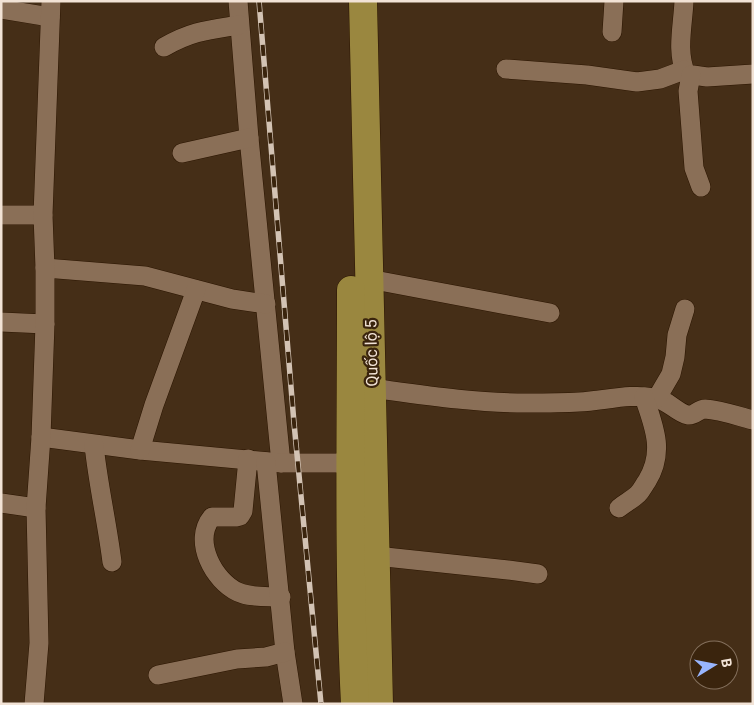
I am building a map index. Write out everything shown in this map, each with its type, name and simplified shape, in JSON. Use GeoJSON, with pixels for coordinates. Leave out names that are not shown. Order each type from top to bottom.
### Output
{"type":"FeatureCollection","features":[{"type":"Feature","properties":{"kind":"highway","name":"Quốc lộ 5"},"geometry":{"type":"LineString","coordinates":[[347,1],[351,222],[350,544],[355,704]]}},
{"type":"Feature","properties":{"kind":"highway","name":"Quốc lộ 5"},"geometry":{"type":"LineString","coordinates":[[363,1],[379,704]]}},
{"type":"Feature","properties":{"kind":"street"},"geometry":{"type":"LineString","coordinates":[[238,1],[266,304],[265,461],[293,704]]}},
{"type":"Feature","properties":{"kind":"street"},"geometry":{"type":"LineString","coordinates":[[612,32],[614,1]]}},
{"type":"Feature","properties":{"kind":"street"},"geometry":{"type":"LineString","coordinates":[[684,1],[680,53],[688,73],[694,168],[701,187]]}},
{"type":"Feature","properties":{"kind":"street"},"geometry":{"type":"LineString","coordinates":[[1,9],[50,9],[43,215],[45,324],[41,438],[36,508],[39,633],[34,704]]}},
{"type":"Feature","properties":{"kind":"street"},"geometry":{"type":"LineString","coordinates":[[164,47],[183,36],[199,31],[239,25]]}},
{"type":"Feature","properties":{"kind":"street"},"geometry":{"type":"LineString","coordinates":[[506,69],[587,75],[637,82],[688,73],[707,77],[753,74]]}},
{"type":"Feature","properties":{"kind":"street"},"geometry":{"type":"LineString","coordinates":[[182,152],[250,138]]}},
{"type":"Feature","properties":{"kind":"street"},"geometry":{"type":"LineString","coordinates":[[1,215],[43,215]]}},
{"type":"Feature","properties":{"kind":"street"},"geometry":{"type":"LineString","coordinates":[[45,268],[145,276],[196,290],[266,304]]}},
{"type":"Feature","properties":{"kind":"street"},"geometry":{"type":"LineString","coordinates":[[369,280],[550,313]]}},
{"type":"Feature","properties":{"kind":"street"},"geometry":{"type":"LineString","coordinates":[[140,450],[154,405],[196,290]]}},
{"type":"Feature","properties":{"kind":"street"},"geometry":{"type":"LineString","coordinates":[[619,508],[639,493],[652,473],[658,456],[651,398],[671,374],[677,335],[685,309]]}},
{"type":"Feature","properties":{"kind":"street"},"geometry":{"type":"LineString","coordinates":[[1,322],[45,324]]}},
{"type":"Feature","properties":{"kind":"street"},"geometry":{"type":"LineString","coordinates":[[371,388],[482,402],[580,402],[651,398],[664,400],[687,415],[694,414],[699,409],[718,410],[753,420]]}},
{"type":"Feature","properties":{"kind":"street"},"geometry":{"type":"LineString","coordinates":[[41,438],[140,450],[265,461],[351,463]]}},
{"type":"Feature","properties":{"kind":"street"},"geometry":{"type":"LineString","coordinates":[[94,445],[112,562]]}},
{"type":"Feature","properties":{"kind":"street"},"geometry":{"type":"LineString","coordinates":[[265,461],[240,516],[212,517],[209,521],[204,540],[206,553],[223,583],[240,593],[253,596],[281,597]]}},
{"type":"Feature","properties":{"kind":"street"},"geometry":{"type":"LineString","coordinates":[[1,503],[36,508]]}},
{"type":"Feature","properties":{"kind":"street"},"geometry":{"type":"LineString","coordinates":[[376,556],[538,574]]}},
{"type":"Feature","properties":{"kind":"street"},"geometry":{"type":"LineString","coordinates":[[158,675],[237,659],[266,657],[286,652]]}},
{"type":"Feature","properties":{"kind":"railway"},"geometry":{"type":"LineString","coordinates":[[259,1],[294,423],[321,704]]}}]}
